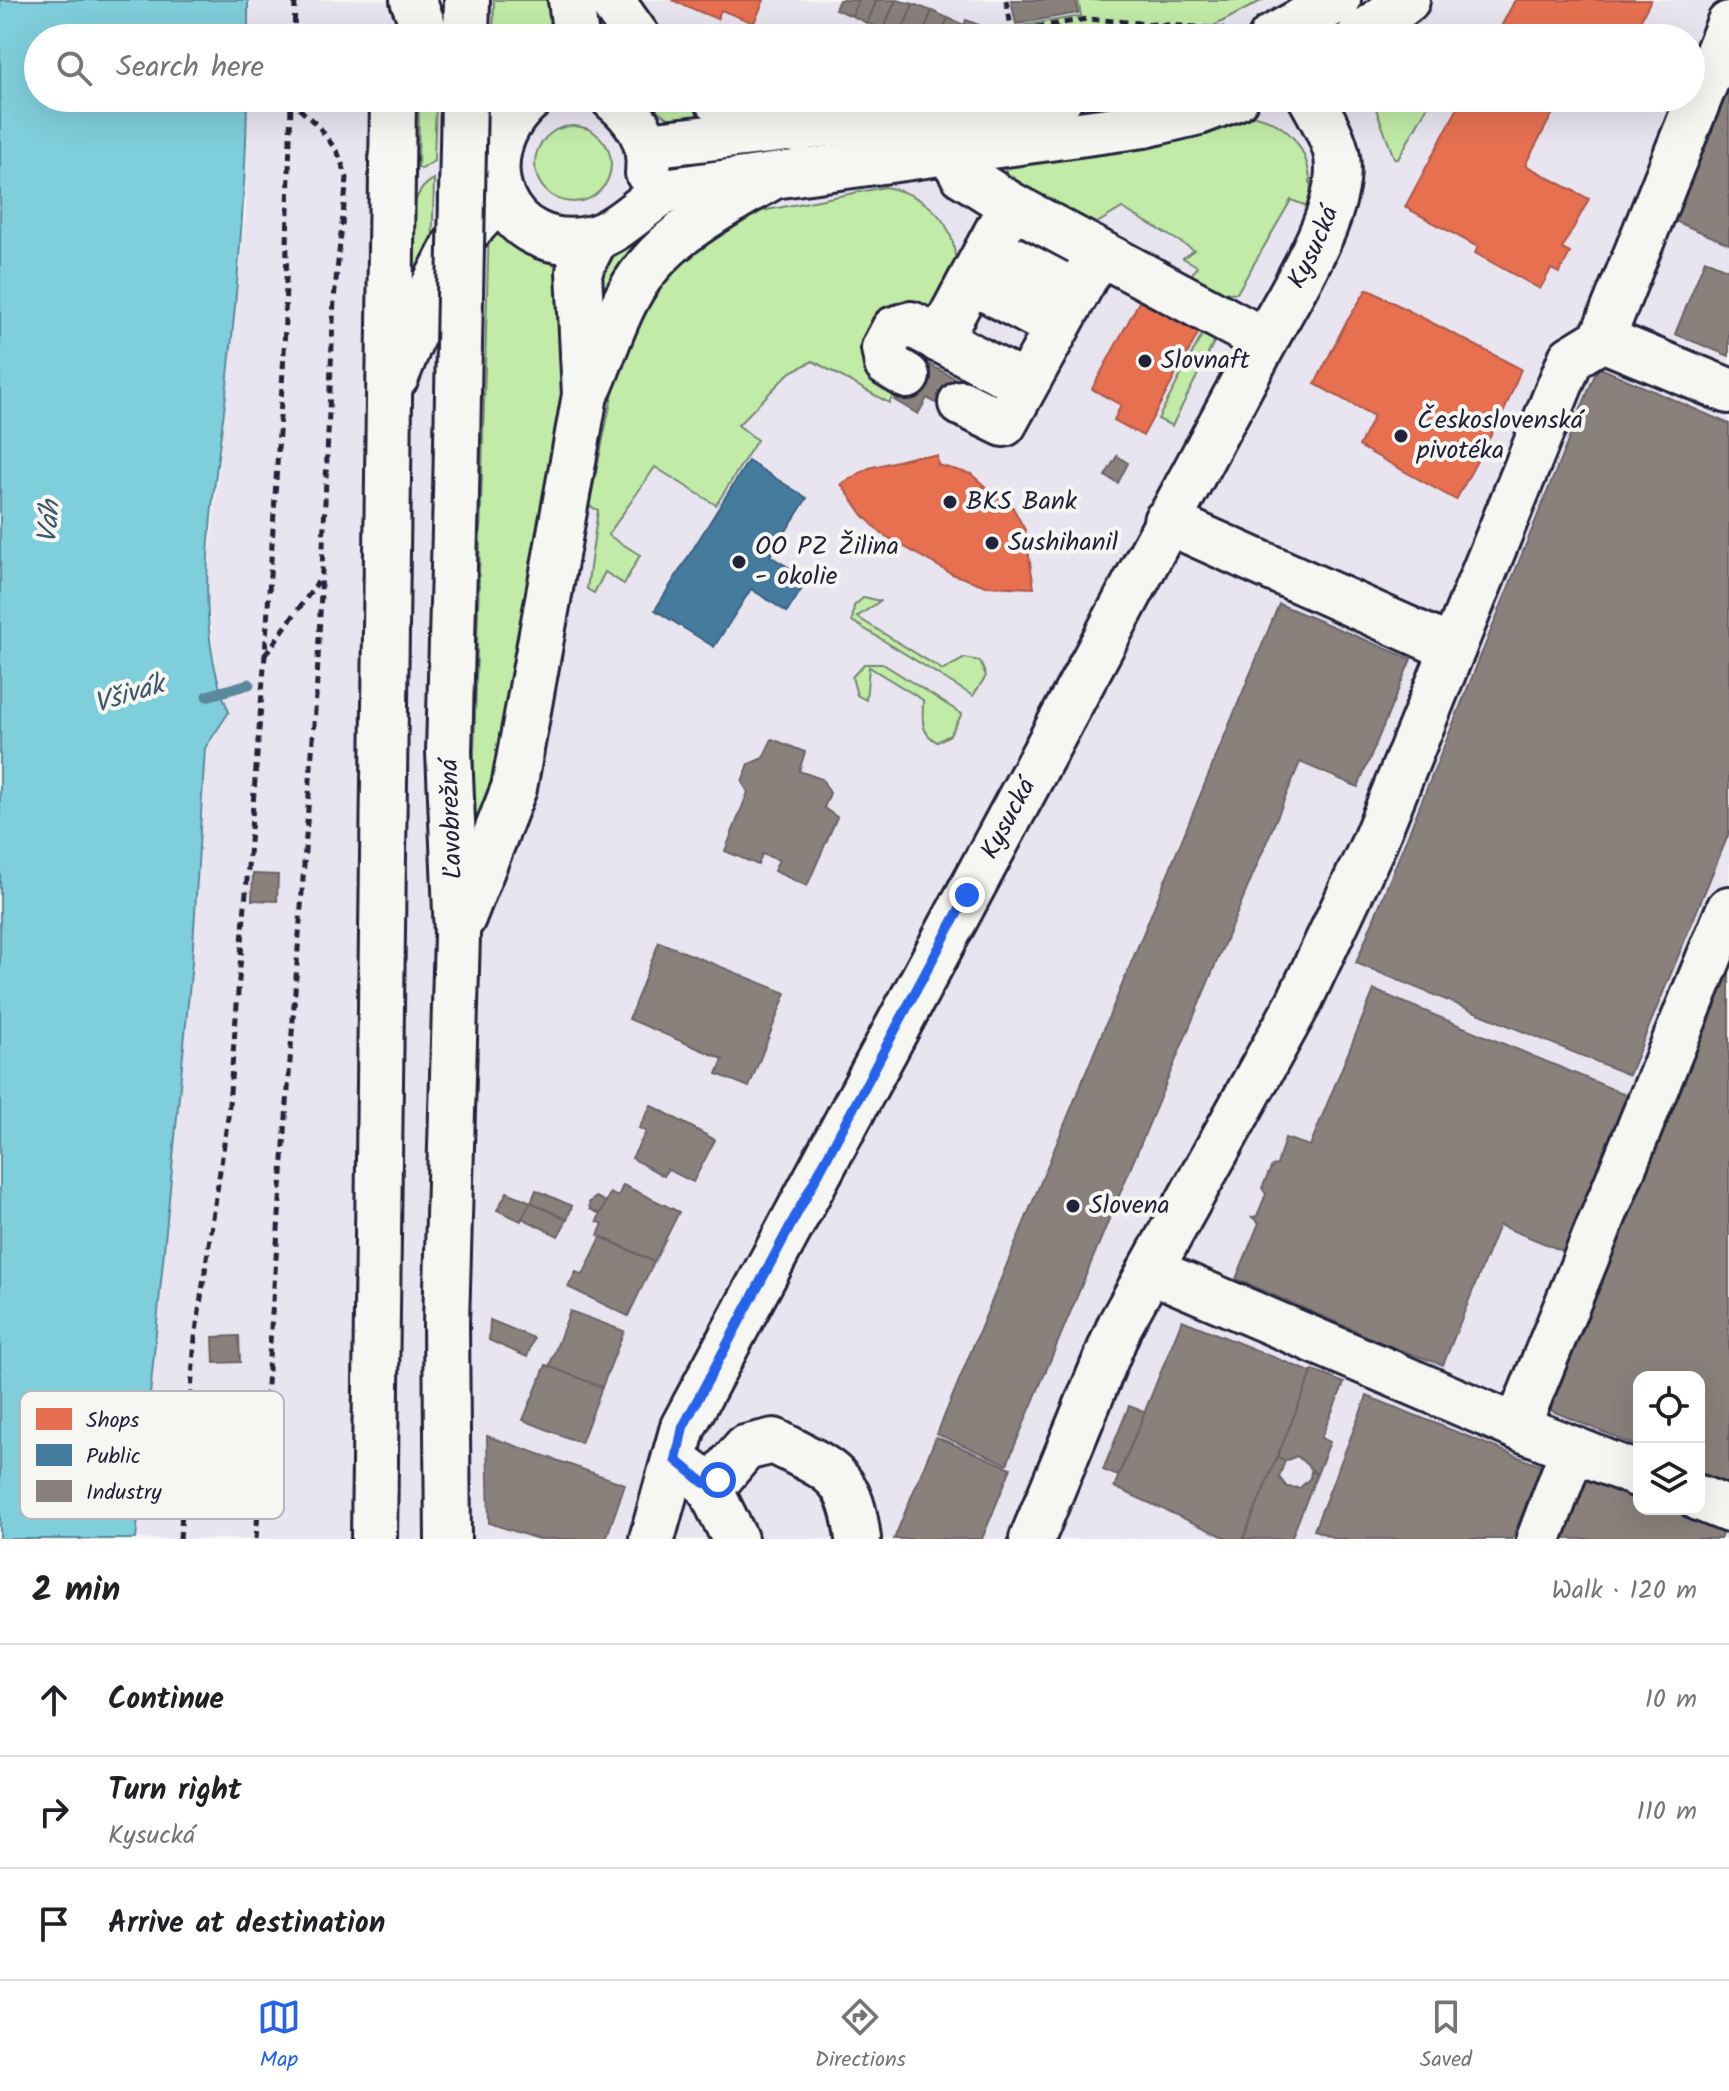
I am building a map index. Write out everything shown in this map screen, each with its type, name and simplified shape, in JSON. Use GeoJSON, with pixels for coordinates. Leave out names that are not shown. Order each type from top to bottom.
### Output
{"type":"FeatureCollection","features":[{"type":"Feature","properties":{"kind":"main road"},"geometry":{"type":"LineString","coordinates":[[394,0],[394,24]]}},
{"type":"Feature","properties":{"kind":"main road"},"geometry":{"type":"LineString","coordinates":[[413,0],[422,24]]}},
{"type":"Feature","properties":{"kind":"main road"},"geometry":{"type":"LineString","coordinates":[[466,24],[467,0]]}},
{"type":"Feature","properties":{"kind":"main road"},"geometry":{"type":"LineString","coordinates":[[571,0],[574,24]]}},
{"type":"Feature","properties":{"kind":"main road"},"geometry":{"type":"LineString","coordinates":[[611,0],[628,24]]}},
{"type":"Feature","properties":{"kind":"main road"},"geometry":{"type":"LineString","coordinates":[[1297,24],[1338,0]]}},
{"type":"Feature","properties":{"kind":"main road"},"geometry":{"type":"LineString","coordinates":[[1376,24],[1407,0]]}},
{"type":"Feature","properties":{"kind":"main road"},"geometry":{"type":"LineString","coordinates":[[1705,84],[1729,24]]}},
{"type":"Feature","properties":{"kind":"main road"},"geometry":{"type":"LineString","coordinates":[[374,1539],[386,401],[393,112]]}},
{"type":"Feature","properties":{"kind":"main road","name":"Ľavobrežná"},"geometry":{"type":"LineString","coordinates":[[448,1539],[446,1323],[457,935],[449,752],[464,112]]}},
{"type":"Feature","properties":{"kind":"main road"},"geometry":{"type":"LineString","coordinates":[[475,112],[502,131]]}},
{"type":"Feature","properties":{"kind":"main road"},"geometry":{"type":"LineString","coordinates":[[514,112],[502,131],[495,152],[495,174],[501,195],[513,215],[530,230],[563,240],[596,237],[617,228],[633,212],[664,191],[1144,125],[1199,112]]}},
{"type":"Feature","properties":{"kind":"main road"},"geometry":{"type":"LineString","coordinates":[[626,112],[640,127],[647,145],[649,169],[644,192],[633,212]]}},
{"type":"Feature","properties":{"kind":"main road"},"geometry":{"type":"LineString","coordinates":[[752,112],[799,130]]}},
{"type":"Feature","properties":{"kind":"main road"},"geometry":{"type":"LineString","coordinates":[[647,145],[938,112]]}},
{"type":"Feature","properties":{"kind":"main road"},"geometry":{"type":"LineString","coordinates":[[949,151],[974,112]]}},
{"type":"Feature","properties":{"kind":"main road","name":"Kysucká"},"geometry":{"type":"LineString","coordinates":[[652,1539],[692,1472],[683,1427],[1265,341],[1334,201],[1338,171],[1336,150],[1318,112]]}},
{"type":"Feature","properties":{"kind":"main road"},"geometry":{"type":"LineString","coordinates":[[1032,1539],[1120,1325],[1299,1002],[1373,845],[1571,358],[1602,339],[1694,112]]}},
{"type":"Feature","properties":{"kind":"main road"},"geometry":{"type":"LineString","coordinates":[[949,151],[963,175],[1011,205],[1265,341]]}},
{"type":"Feature","properties":{"kind":"main road"},"geometry":{"type":"LineString","coordinates":[[457,935],[514,788],[585,395],[628,294],[654,256],[685,229],[772,177]]}},
{"type":"Feature","properties":{"kind":"main road"},"geometry":{"type":"LineString","coordinates":[[386,401],[427,299],[455,245],[501,195]]}},
{"type":"Feature","properties":{"kind":"main road"},"geometry":{"type":"LineString","coordinates":[[939,340],[1011,205]]}},
{"type":"Feature","properties":{"kind":"main road"},"geometry":{"type":"LineString","coordinates":[[585,395],[579,271],[596,237]]}},
{"type":"Feature","properties":{"kind":"main road"},"geometry":{"type":"LineString","coordinates":[[961,403],[1004,424],[1098,254]]}},
{"type":"Feature","properties":{"kind":"main road"},"geometry":{"type":"LineString","coordinates":[[980,264],[1066,310]]}},
{"type":"Feature","properties":{"kind":"main road"},"geometry":{"type":"LineString","coordinates":[[907,376],[887,364],[884,348],[894,329],[911,324],[1025,385]]}},
{"type":"Feature","properties":{"kind":"main road"},"geometry":{"type":"LineString","coordinates":[[1602,339],[1729,391]]}},
{"type":"Feature","properties":{"kind":"main road"},"geometry":{"type":"LineString","coordinates":[[1166,521],[1453,649]]}},
{"type":"Feature","properties":{"kind":"main road"},"geometry":{"type":"LineString","coordinates":[[1517,1427],[1729,909]]}},
{"type":"Feature","properties":{"kind":"main road"},"geometry":{"type":"LineString","coordinates":[[1150,1270],[1517,1427],[1633,1473]]}},
{"type":"Feature","properties":{"kind":"main road"},"geometry":{"type":"LineString","coordinates":[[692,1472],[718,1480],[745,1448],[774,1441],[836,1474],[854,1506],[858,1539]]}},
{"type":"Feature","properties":{"kind":"main road"},"geometry":{"type":"LineString","coordinates":[[1539,1539],[1573,1449]]}},
{"type":"Feature","properties":{"kind":"main road"},"geometry":{"type":"LineString","coordinates":[[692,1472],[735,1539]]}},
{"type":"Feature","properties":{"kind":"main road"},"geometry":{"type":"LineString","coordinates":[[1705,1500],[1729,1510]]}},
{"type":"Feature","properties":{"kind":"path"},"geometry":{"type":"LineString","coordinates":[[294,24],[295,0]]}},
{"type":"Feature","properties":{"kind":"path"},"geometry":{"type":"LineString","coordinates":[[1006,0],[1011,24]]}},
{"type":"Feature","properties":{"kind":"path"},"geometry":{"type":"LineString","coordinates":[[1056,24],[1087,19],[1156,24]]}},
{"type":"Feature","properties":{"kind":"path"},"geometry":{"type":"LineString","coordinates":[[191,1391],[195,1338],[228,1117],[265,655],[284,354],[291,112]]}},
{"type":"Feature","properties":{"kind":"path"},"geometry":{"type":"LineString","coordinates":[[267,1391],[317,682],[319,582],[334,299],[347,178],[338,153],[304,112]]}},
{"type":"Feature","properties":{"kind":"path"},"geometry":{"type":"LineString","coordinates":[[265,655],[319,582]]}},
{"type":"Feature","properties":{"kind":"path"},"geometry":{"type":"LineString","coordinates":[[180,1539],[181,1519]]}},
{"type":"Feature","properties":{"kind":"path"},"geometry":{"type":"LineString","coordinates":[[256,1539],[257,1519]]}},
{"type":"Feature","properties":{"kind":"shaded area"},"geometry":{"type":"Polygon","coordinates":[[[248,0],[1729,0],[1729,1539],[136,1539],[138,1519],[284,1519],[284,1391],[150,1391],[192,962],[205,748],[229,712],[217,685],[207,585],[246,207],[247,112],[1705,112],[1705,24],[248,24],[248,0]]]}},
{"type":"Feature","properties":{"kind":"green space"},"geometry":{"type":"Polygon","coordinates":[[[494,0],[555,0],[556,24],[493,24],[494,0]]]}},
{"type":"Feature","properties":{"kind":"green space"},"geometry":{"type":"Polygon","coordinates":[[[1078,0],[1263,0],[1218,24],[1033,24],[1081,16],[1078,0]]]}},
{"type":"Feature","properties":{"kind":"green space"},"geometry":{"type":"Polygon","coordinates":[[[419,112],[436,112],[434,161],[422,169],[418,168],[419,112]]]}},
{"type":"Feature","properties":{"kind":"green space"},"geometry":{"type":"Polygon","coordinates":[[[660,112],[712,112],[725,119],[690,124],[660,112]]]}},
{"type":"Feature","properties":{"kind":"green space"},"geometry":{"type":"Polygon","coordinates":[[[1377,112],[1424,112],[1398,159],[1394,158],[1377,112]]]}},
{"type":"Feature","properties":{"kind":"green space"},"geometry":{"type":"Polygon","coordinates":[[[1245,114],[1263,118],[1289,134],[1305,158],[1311,190],[1310,207],[1291,200],[1237,293],[1213,292],[1189,279],[1197,266],[1183,258],[1194,250],[1122,208],[1092,226],[1011,183],[1004,167],[1007,160],[1245,114]]]}},
{"type":"Feature","properties":{"kind":"green space"},"geometry":{"type":"Polygon","coordinates":[[[573,126],[588,129],[600,137],[608,149],[611,164],[608,179],[600,191],[588,199],[573,202],[558,199],[546,191],[538,179],[535,164],[538,149],[546,137],[558,129],[573,126]]]}},
{"type":"Feature","properties":{"kind":"green space"},"geometry":{"type":"Polygon","coordinates":[[[434,179],[432,258],[413,284],[413,211],[424,187],[434,179]]]}},
{"type":"Feature","properties":{"kind":"green space"},"geometry":{"type":"Polygon","coordinates":[[[885,187],[911,195],[932,209],[948,229],[955,256],[952,274],[940,304],[927,310],[907,304],[903,377],[889,403],[813,361],[789,373],[738,425],[757,440],[716,505],[655,467],[608,535],[640,555],[624,584],[605,572],[594,593],[587,589],[598,510],[589,506],[619,363],[661,274],[742,215],[885,187]]]}},
{"type":"Feature","properties":{"kind":"green space"},"geometry":{"type":"Polygon","coordinates":[[[691,199],[601,319],[601,267],[644,231],[691,199]]]}},
{"type":"Feature","properties":{"kind":"green space"},"geometry":{"type":"Polygon","coordinates":[[[489,225],[522,251],[561,266],[561,421],[476,862],[471,860],[489,225]]]}},
{"type":"Feature","properties":{"kind":"green space"},"geometry":{"type":"Polygon","coordinates":[[[1205,329],[1216,338],[1172,426],[1158,419],[1205,329]]]}},
{"type":"Feature","properties":{"kind":"green space"},"geometry":{"type":"Polygon","coordinates":[[[864,597],[880,601],[857,617],[943,670],[965,658],[980,661],[986,676],[973,696],[852,621],[854,606],[864,597]]]}},
{"type":"Feature","properties":{"kind":"green space"},"geometry":{"type":"Polygon","coordinates":[[[864,664],[883,664],[962,714],[950,735],[937,742],[931,738],[923,724],[923,700],[869,667],[866,700],[857,695],[852,677],[864,664]]]}},
{"type":"Feature","properties":{"kind":"water","name":"Váh"},"geometry":{"type":"Polygon","coordinates":[[[0,0],[248,0],[248,24],[24,24],[24,112],[247,112],[238,272],[213,502],[207,590],[209,633],[216,674],[229,712],[205,748],[192,962],[150,1391],[20,1391],[20,1519],[138,1519],[136,1539],[0,1539],[0,0]]]}},
{"type":"Feature","properties":{"kind":"building: Shops"},"geometry":{"type":"Polygon","coordinates":[[[672,0],[764,0],[754,23],[721,10],[717,19],[672,0]]]}},
{"type":"Feature","properties":{"kind":"building: Shops"},"geometry":{"type":"Polygon","coordinates":[[[1515,0],[1651,0],[1638,24],[1502,24],[1515,0]]]}},
{"type":"Feature","properties":{"kind":"building: Shops"},"geometry":{"type":"Polygon","coordinates":[[[1456,112],[1553,112],[1525,165],[1589,199],[1562,249],[1570,253],[1559,273],[1551,269],[1540,289],[1475,253],[1478,247],[1405,207],[1456,112]]]}},
{"type":"Feature","properties":{"kind":"building: Shops"},"geometry":{"type":"Polygon","coordinates":[[[1367,289],[1521,369],[1505,409],[1456,500],[1359,446],[1374,416],[1315,384],[1344,326],[1367,289]]]}},
{"type":"Feature","properties":{"kind":"building: Shops","name":"Slovnaft"},"geometry":{"type":"Polygon","coordinates":[[[1140,300],[1199,332],[1143,436],[1114,420],[1121,405],[1092,389],[1140,300]]]}},
{"type":"Feature","properties":{"kind":"building: Shops"},"geometry":{"type":"Polygon","coordinates":[[[917,456],[937,456],[938,465],[971,474],[997,497],[1005,493],[1025,530],[1034,588],[986,586],[952,574],[882,534],[863,515],[841,484],[869,468],[917,456]]]}},
{"type":"Feature","properties":{"kind":"building: Public"},"geometry":{"type":"Polygon","coordinates":[[[748,461],[807,498],[770,556],[808,579],[787,612],[751,589],[714,647],[655,610],[748,461]]]}},
{"type":"Feature","properties":{"kind":"building: Industry"},"geometry":{"type":"Polygon","coordinates":[[[839,0],[858,0],[852,16],[835,9],[839,0]]]}},
{"type":"Feature","properties":{"kind":"building: Industry"},"geometry":{"type":"Polygon","coordinates":[[[858,0],[877,0],[867,23],[852,16],[858,0]]]}},
{"type":"Feature","properties":{"kind":"building: Industry"},"geometry":{"type":"Polygon","coordinates":[[[877,0],[896,0],[885,24],[867,23],[877,0]]]}},
{"type":"Feature","properties":{"kind":"building: Industry"},"geometry":{"type":"Polygon","coordinates":[[[896,0],[913,4],[905,24],[885,24],[896,0]]]}},
{"type":"Feature","properties":{"kind":"building: Industry"},"geometry":{"type":"Polygon","coordinates":[[[1011,0],[1076,0],[1078,13],[1016,24],[1011,0]]]}},
{"type":"Feature","properties":{"kind":"building: Industry"},"geometry":{"type":"Polygon","coordinates":[[[913,4],[932,11],[927,24],[905,24],[913,4]]]}},
{"type":"Feature","properties":{"kind":"building: Industry"},"geometry":{"type":"Polygon","coordinates":[[[932,11],[948,18],[946,24],[927,24],[932,11]]]}},
{"type":"Feature","properties":{"kind":"building: Industry"},"geometry":{"type":"Polygon","coordinates":[[[948,18],[962,24],[946,24],[948,18]]]}},
{"type":"Feature","properties":{"kind":"building: Industry"},"geometry":{"type":"Polygon","coordinates":[[[1729,76],[1729,244],[1670,219],[1729,76]]]}},
{"type":"Feature","properties":{"kind":"building: Industry"},"geometry":{"type":"Polygon","coordinates":[[[1705,260],[1729,270],[1729,356],[1675,334],[1705,260]]]}},
{"type":"Feature","properties":{"kind":"building: Industry"},"geometry":{"type":"Polygon","coordinates":[[[917,358],[970,386],[956,414],[927,398],[918,414],[894,400],[917,358]]]}},
{"type":"Feature","properties":{"kind":"building: Industry"},"geometry":{"type":"Polygon","coordinates":[[[1598,367],[1729,424],[1729,833],[1629,1075],[1356,963],[1598,367]]]}},
{"type":"Feature","properties":{"kind":"building: Industry"},"geometry":{"type":"Polygon","coordinates":[[[1117,456],[1128,463],[1118,483],[1105,476],[1117,456]]]}},
{"type":"Feature","properties":{"kind":"building: Industry","name":"Slovena"},"geometry":{"type":"Polygon","coordinates":[[[1279,604],[1411,659],[1358,787],[1300,762],[1007,1464],[937,1434],[1279,604]]]}},
{"type":"Feature","properties":{"kind":"building: Industry"},"geometry":{"type":"Polygon","coordinates":[[[772,739],[805,752],[799,771],[822,779],[830,793],[824,808],[837,817],[807,886],[774,871],[779,860],[762,854],[758,865],[725,851],[748,792],[742,782],[749,764],[763,758],[772,739]]]}},
{"type":"Feature","properties":{"kind":"building: Industry"},"geometry":{"type":"Polygon","coordinates":[[[253,874],[278,875],[277,901],[252,900],[253,874]]]}},
{"type":"Feature","properties":{"kind":"building: Industry"},"geometry":{"type":"Polygon","coordinates":[[[659,942],[786,993],[749,1087],[717,1074],[723,1059],[629,1019],[659,942]]]}},
{"type":"Feature","properties":{"kind":"building: Industry"},"geometry":{"type":"Polygon","coordinates":[[[1729,960],[1729,1484],[1705,1474],[1705,1371],[1633,1371],[1633,1445],[1545,1408],[1729,960]]]}},
{"type":"Feature","properties":{"kind":"building: Industry"},"geometry":{"type":"Polygon","coordinates":[[[1374,990],[1634,1098],[1570,1254],[1499,1225],[1443,1365],[1356,1334],[1357,1331],[1236,1279],[1259,1223],[1252,1217],[1257,1216],[1266,1194],[1262,1188],[1272,1166],[1277,1165],[1285,1138],[1310,1146],[1374,990]]]}},
{"type":"Feature","properties":{"kind":"building: Industry"},"geometry":{"type":"Polygon","coordinates":[[[651,1105],[715,1140],[693,1182],[667,1169],[664,1176],[632,1158],[646,1132],[639,1128],[651,1105]]]}},
{"type":"Feature","properties":{"kind":"building: Industry"},"geometry":{"type":"Polygon","coordinates":[[[623,1185],[679,1212],[654,1262],[598,1235],[603,1224],[597,1221],[610,1193],[618,1197],[623,1185]]]}},
{"type":"Feature","properties":{"kind":"building: Industry"},"geometry":{"type":"Polygon","coordinates":[[[536,1190],[572,1206],[567,1220],[531,1202],[536,1190]]]}},
{"type":"Feature","properties":{"kind":"building: Industry"},"geometry":{"type":"Polygon","coordinates":[[[507,1192],[531,1202],[521,1221],[497,1210],[507,1192]]]}},
{"type":"Feature","properties":{"kind":"building: Industry"},"geometry":{"type":"Polygon","coordinates":[[[596,1197],[606,1202],[600,1214],[590,1209],[589,1203],[596,1197]]]}},
{"type":"Feature","properties":{"kind":"building: Industry"},"geometry":{"type":"Polygon","coordinates":[[[531,1202],[567,1220],[558,1236],[522,1218],[531,1202]]]}},
{"type":"Feature","properties":{"kind":"building: Industry"},"geometry":{"type":"Polygon","coordinates":[[[601,1237],[654,1262],[628,1316],[568,1287],[576,1272],[583,1275],[601,1237]]]}},
{"type":"Feature","properties":{"kind":"building: Industry"},"geometry":{"type":"Polygon","coordinates":[[[570,1311],[624,1331],[602,1387],[549,1367],[570,1311]]]}},
{"type":"Feature","properties":{"kind":"building: Industry"},"geometry":{"type":"Polygon","coordinates":[[[490,1320],[534,1338],[527,1357],[489,1340],[490,1320]]]}},
{"type":"Feature","properties":{"kind":"building: Industry"},"geometry":{"type":"Polygon","coordinates":[[[1182,1320],[1313,1373],[1243,1539],[1229,1539],[1114,1487],[1182,1320]]]}},
{"type":"Feature","properties":{"kind":"building: Industry"},"geometry":{"type":"Polygon","coordinates":[[[239,1336],[240,1362],[214,1363],[213,1337],[239,1336]]]}},
{"type":"Feature","properties":{"kind":"building: Industry"},"geometry":{"type":"Polygon","coordinates":[[[546,1365],[602,1387],[581,1443],[523,1420],[546,1365]]]}},
{"type":"Feature","properties":{"kind":"building: Industry"},"geometry":{"type":"Polygon","coordinates":[[[1313,1370],[1344,1383],[1321,1438],[1330,1442],[1317,1474],[1297,1456],[1285,1461],[1277,1457],[1313,1370]]]}},
{"type":"Feature","properties":{"kind":"building: Industry"},"geometry":{"type":"Polygon","coordinates":[[[1367,1396],[1541,1466],[1512,1539],[1337,1539],[1314,1530],[1367,1396]]]}},
{"type":"Feature","properties":{"kind":"building: Industry"},"geometry":{"type":"Polygon","coordinates":[[[1129,1406],[1145,1412],[1118,1476],[1103,1470],[1129,1406]]]}},
{"type":"Feature","properties":{"kind":"building: Industry"},"geometry":{"type":"Polygon","coordinates":[[[487,1436],[625,1484],[606,1539],[538,1539],[489,1523],[487,1436]]]}},
{"type":"Feature","properties":{"kind":"building: Industry"},"geometry":{"type":"Polygon","coordinates":[[[936,1437],[1011,1468],[982,1539],[894,1539],[936,1437]]]}},
{"type":"Feature","properties":{"kind":"building: Industry"},"geometry":{"type":"Polygon","coordinates":[[[1277,1457],[1285,1461],[1279,1477],[1287,1487],[1300,1488],[1310,1478],[1311,1471],[1317,1474],[1291,1539],[1243,1539],[1277,1457]]]}},
{"type":"Feature","properties":{"kind":"building: Industry"},"geometry":{"type":"Polygon","coordinates":[[[1590,1474],[1633,1491],[1633,1515],[1694,1515],[1725,1527],[1720,1539],[1563,1539],[1590,1474]]]}},
{"type":"Feature","properties":{"kind":"waterway","name":"Všivák"},"geometry":{"type":"LineString","coordinates":[[207,696],[249,684]]}},
{"type":"Feature","properties":{"kind":"place","name":"Slovnaft"},"geometry":{"type":"Point","coordinates":[1145,361]}},
{"type":"Feature","properties":{"kind":"place","name":"Československá pivotéka"},"geometry":{"type":"Point","coordinates":[1401,436]}},
{"type":"Feature","properties":{"kind":"place","name":"BKS Bank"},"geometry":{"type":"Point","coordinates":[950,502]}},
{"type":"Feature","properties":{"kind":"place","name":"Sushihanil"},"geometry":{"type":"Point","coordinates":[992,543]}},
{"type":"Feature","properties":{"kind":"place","name":"OO PZ Žilina - okolie"},"geometry":{"type":"Point","coordinates":[739,562]}},
{"type":"Feature","properties":{"kind":"place","name":"Slovena"},"geometry":{"type":"Point","coordinates":[1073,1206]}},
{"type":"Feature","properties":{"kind":"route"},"geometry":{"type":"LineString","coordinates":[[718,1480],[708,1485],[676,1460],[683,1427],[967,895]]}}]}
